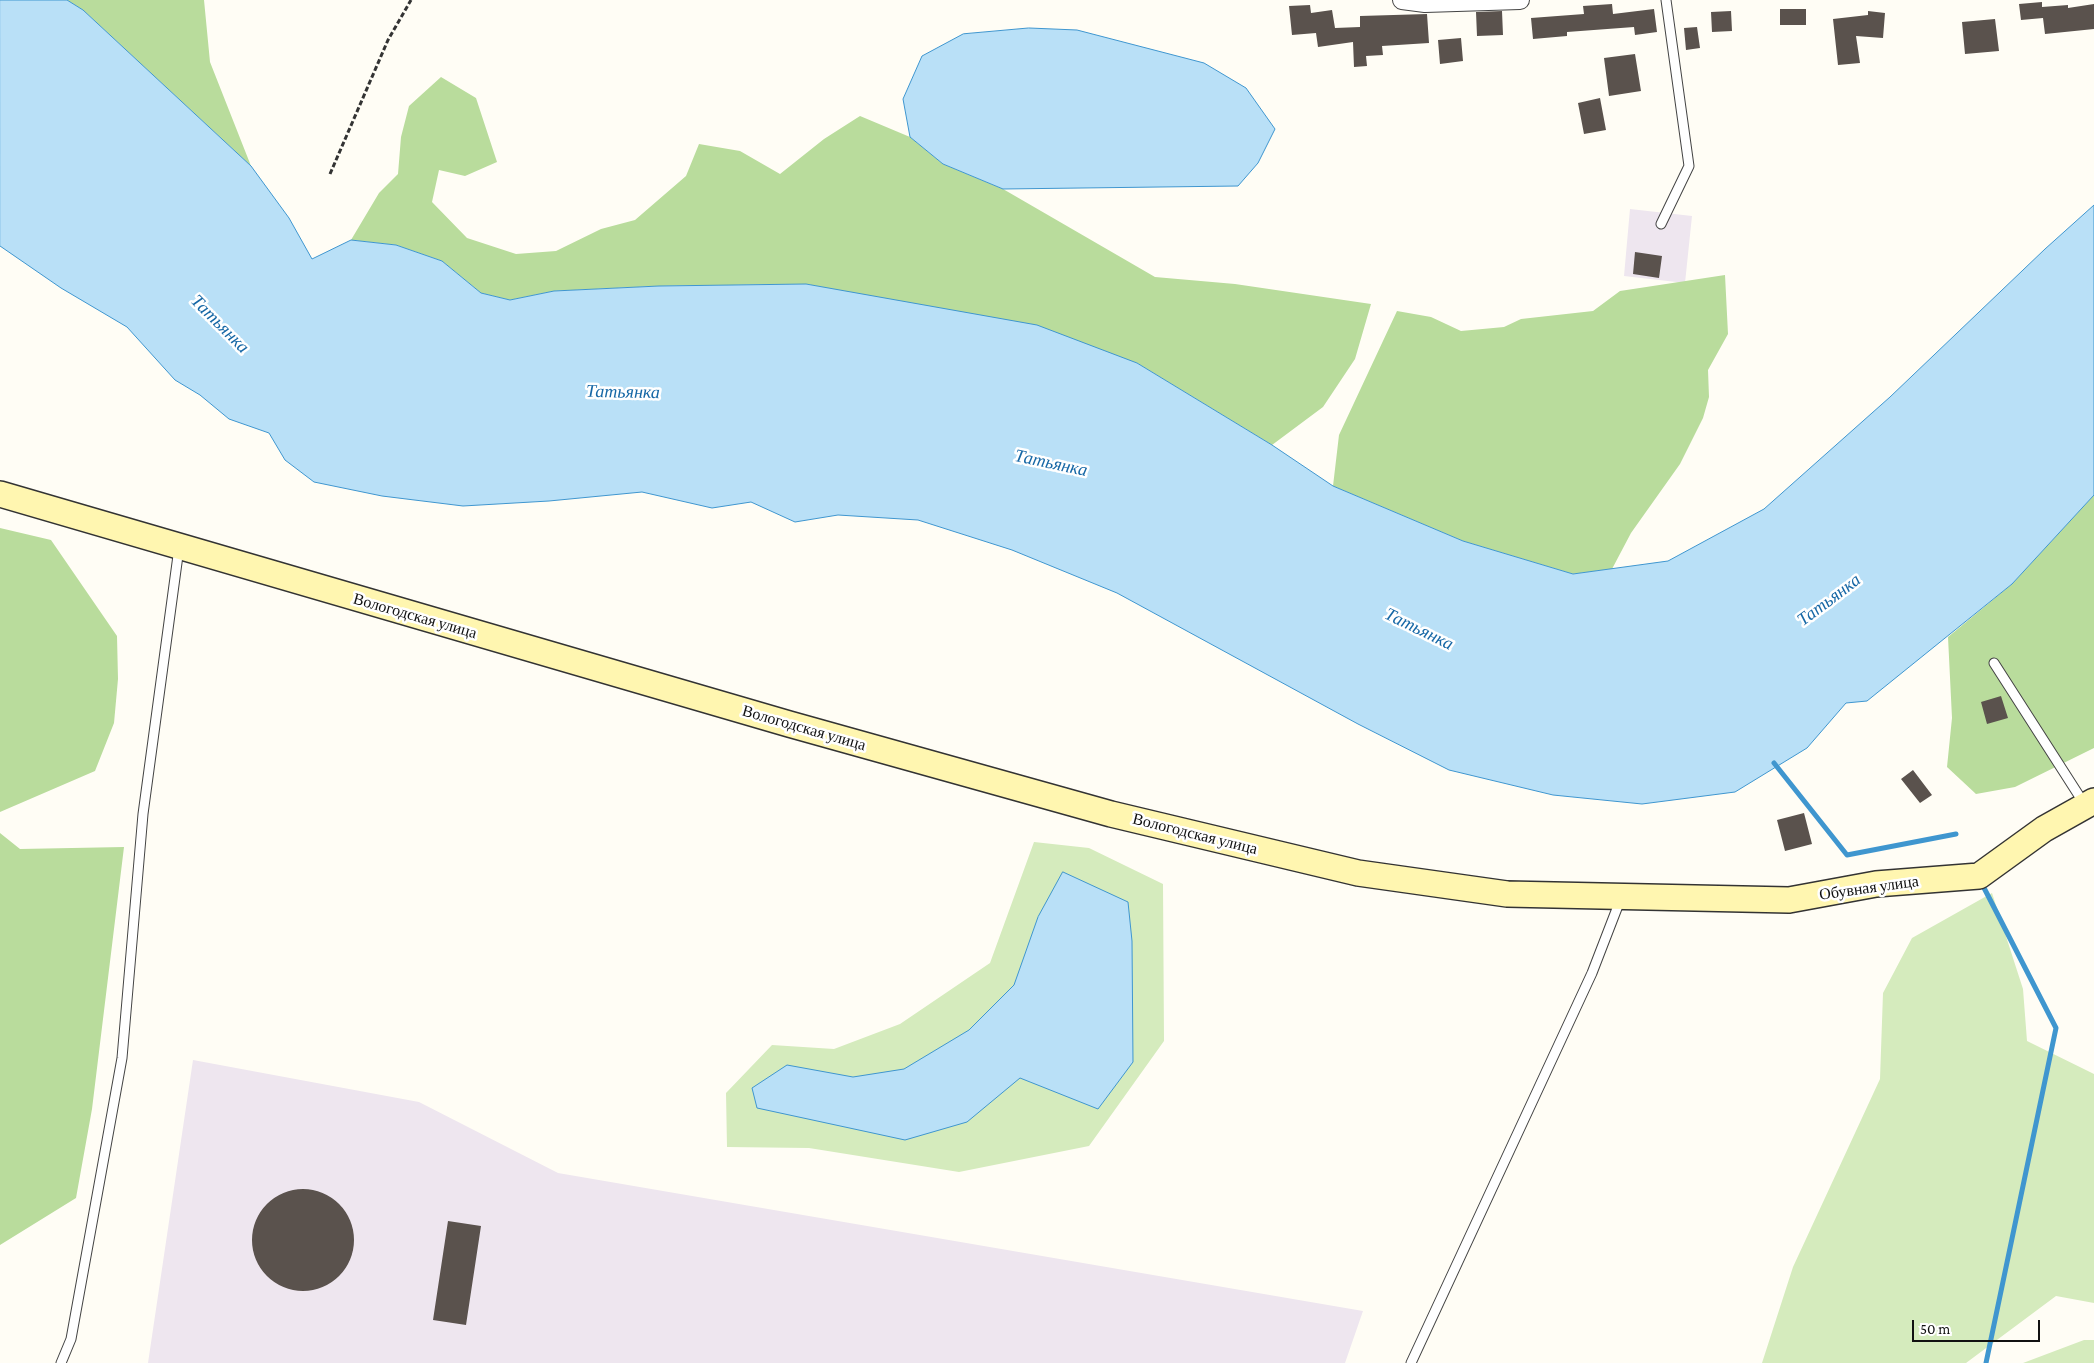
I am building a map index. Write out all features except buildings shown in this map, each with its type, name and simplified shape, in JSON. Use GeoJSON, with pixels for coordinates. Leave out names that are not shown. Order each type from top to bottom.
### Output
{"type":"FeatureCollection","features":[{"type":"Feature","properties":{"kind":"main road","name":"Вологодская улица"},"geometry":{"type":"LineString","coordinates":[[0,494],[179,548],[818,732],[1111,814],[1358,873],[1507,894],[1622,898]]}},
{"type":"Feature","properties":{"kind":"main road","name":"Обувная улица"},"geometry":{"type":"LineString","coordinates":[[1622,898],[1789,900],[1876,884],[1979,876],[2044,829],[2090,803]]}},
{"type":"Feature","properties":{"kind":"street"},"geometry":{"type":"LineString","coordinates":[[1402,0],[1425,3],[1520,0]]}},
{"type":"Feature","properties":{"kind":"lane"},"geometry":{"type":"LineString","coordinates":[[1661,224],[1689,166],[1666,0]]}},
{"type":"Feature","properties":{"kind":"lane"},"geometry":{"type":"LineString","coordinates":[[61,1363],[71,1339],[122,1058],[143,814],[179,548]]}},
{"type":"Feature","properties":{"kind":"lane"},"geometry":{"type":"LineString","coordinates":[[1994,663],[2090,803]]}},
{"type":"Feature","properties":{"kind":"lane"},"geometry":{"type":"LineString","coordinates":[[1411,1363],[1592,973],[1622,898]]}},
{"type":"Feature","properties":{"kind":"path"},"geometry":{"type":"LineString","coordinates":[[330,174],[388,40],[411,0]]}},
{"type":"Feature","properties":{"kind":"shaded area"},"geometry":{"type":"Polygon","coordinates":[[[1630,209],[1692,216],[1685,283],[1624,276],[1630,209]]]}},
{"type":"Feature","properties":{"kind":"shaded area"},"geometry":{"type":"Polygon","coordinates":[[[193,1060],[419,1102],[558,1173],[1363,1311],[1345,1363],[148,1363],[193,1060]]]}},
{"type":"Feature","properties":{"kind":"green space"},"geometry":{"type":"Polygon","coordinates":[[[67,0],[204,0],[210,62],[251,166],[83,10],[67,0]]]}},
{"type":"Feature","properties":{"kind":"green space"},"geometry":{"type":"Polygon","coordinates":[[[441,77],[476,98],[497,162],[465,176],[439,170],[432,202],[467,238],[516,254],[556,251],[601,229],[635,220],[686,176],[699,144],[740,151],[780,174],[824,139],[860,116],[910,137],[943,164],[1003,189],[1155,277],[1235,284],[1371,304],[1355,359],[1323,407],[1272,445],[1137,363],[913,305],[806,284],[659,286],[554,291],[510,300],[481,293],[442,261],[396,245],[351,240],[379,193],[398,174],[401,137],[409,106],[441,77]]]}},
{"type":"Feature","properties":{"kind":"green space"},"geometry":{"type":"Polygon","coordinates":[[[1725,275],[1728,334],[1708,370],[1709,397],[1703,418],[1680,464],[1631,533],[1612,569],[1573,574],[1463,541],[1333,486],[1339,435],[1397,311],[1431,317],[1461,331],[1504,327],[1521,319],[1593,311],[1620,291],[1725,275]]]}},
{"type":"Feature","properties":{"kind":"green space"},"geometry":{"type":"Polygon","coordinates":[[[2094,495],[2094,748],[2015,787],[1976,794],[1947,767],[1952,718],[1948,637],[2012,584],[2094,495]]]}},
{"type":"Feature","properties":{"kind":"green space"},"geometry":{"type":"Polygon","coordinates":[[[0,528],[51,540],[117,636],[118,679],[114,723],[95,771],[0,812],[0,528]]]}},
{"type":"Feature","properties":{"kind":"green space"},"geometry":{"type":"Polygon","coordinates":[[[0,833],[20,849],[124,847],[92,1109],[76,1198],[0,1245],[0,833]]]}},
{"type":"Feature","properties":{"kind":"green space"},"geometry":{"type":"Polygon","coordinates":[[[1034,842],[1089,848],[1163,884],[1164,1041],[1089,1146],[959,1172],[809,1148],[727,1147],[726,1093],[772,1045],[834,1049],[900,1024],[990,963],[1034,842]]]}},
{"type":"Feature","properties":{"kind":"green space"},"geometry":{"type":"Polygon","coordinates":[[[1992,893],[2023,989],[2027,1041],[2094,1074],[2094,1303],[2056,1296],[1966,1363],[1762,1363],[1793,1267],[1880,1079],[1883,993],[1912,938],[1992,893]]]}},
{"type":"Feature","properties":{"kind":"green space"},"geometry":{"type":"Polygon","coordinates":[[[2084,1340],[2094,1340],[2094,1363],[2023,1363],[2084,1340]]]}},
{"type":"Feature","properties":{"kind":"water","name":"Татьянка"},"geometry":{"type":"Polygon","coordinates":[[[0,0],[67,0],[83,10],[251,166],[289,218],[312,259],[351,240],[396,245],[442,261],[481,293],[510,300],[554,291],[659,286],[806,284],[1037,325],[1137,363],[1272,445],[1333,486],[1463,541],[1573,574],[1668,561],[1764,509],[1890,397],[2045,249],[2094,205],[2094,495],[2012,584],[1867,701],[1846,703],[1807,748],[1735,792],[1642,804],[1553,795],[1449,770],[1358,724],[1117,593],[1012,550],[918,520],[838,515],[795,522],[751,502],[712,508],[642,492],[549,501],[463,506],[382,496],[314,482],[285,460],[269,433],[229,419],[200,395],[175,380],[127,327],[61,288],[0,246],[0,0]]]}},
{"type":"Feature","properties":{"kind":"water"},"geometry":{"type":"Polygon","coordinates":[[[1029,28],[1077,30],[1204,63],[1246,88],[1275,129],[1258,163],[1238,186],[1003,189],[943,164],[910,137],[903,99],[922,56],[963,34],[1029,28]]]}},
{"type":"Feature","properties":{"kind":"water"},"geometry":{"type":"Polygon","coordinates":[[[1063,872],[1128,902],[1132,941],[1133,1062],[1098,1109],[1020,1078],[967,1122],[905,1140],[757,1108],[752,1088],[787,1065],[853,1077],[904,1069],[969,1030],[1014,985],[1038,917],[1063,872]]]}},
{"type":"Feature","properties":{"kind":"waterway"},"geometry":{"type":"LineString","coordinates":[[1774,763],[1847,855],[1956,834]]}},
{"type":"Feature","properties":{"kind":"waterway"},"geometry":{"type":"LineString","coordinates":[[1981,882],[2056,1028],[1986,1363]]}}]}
